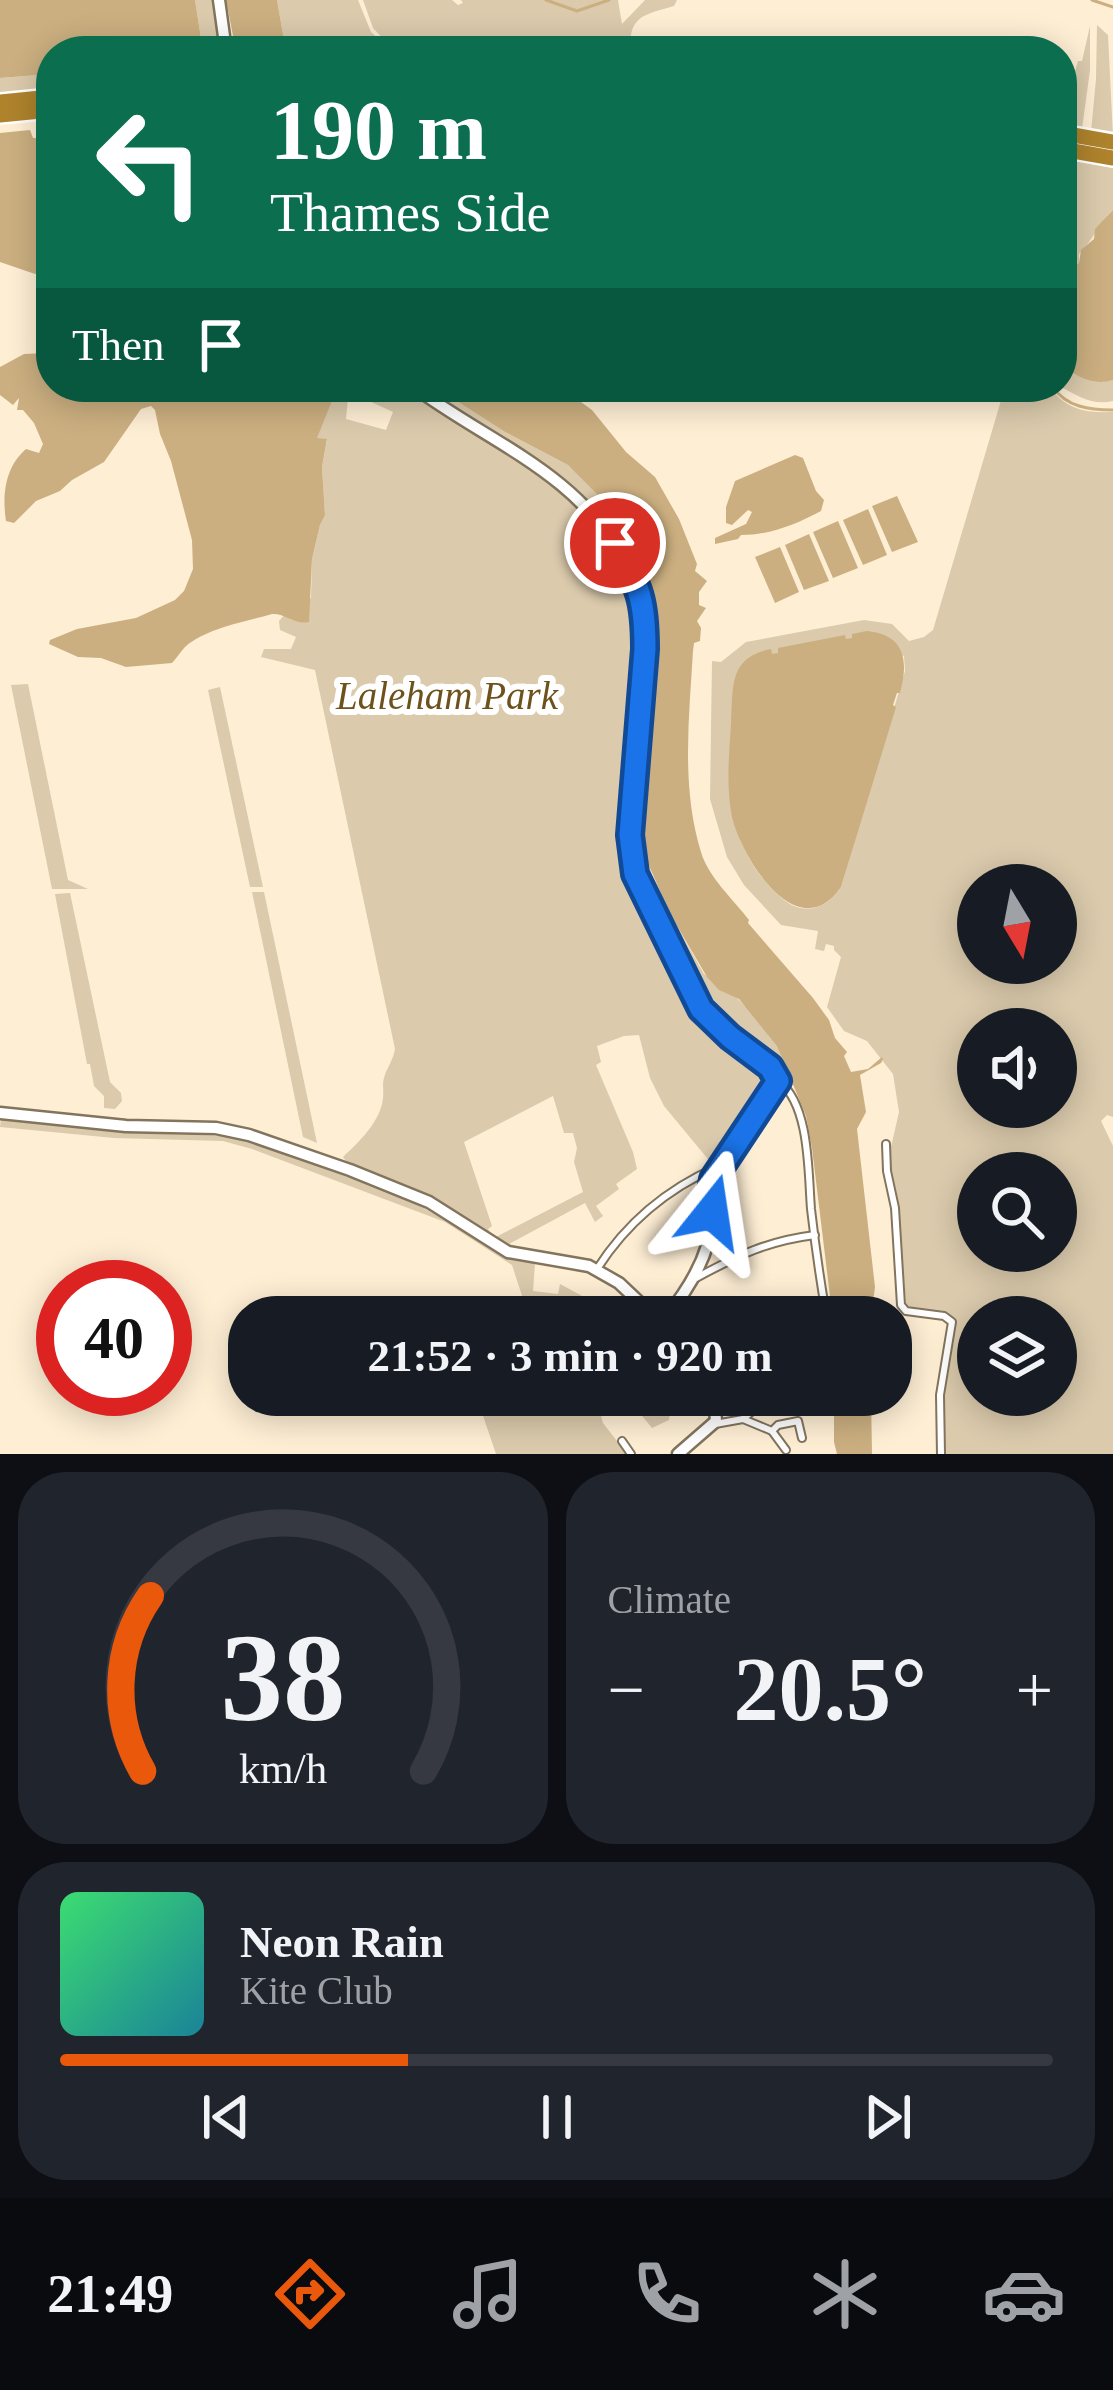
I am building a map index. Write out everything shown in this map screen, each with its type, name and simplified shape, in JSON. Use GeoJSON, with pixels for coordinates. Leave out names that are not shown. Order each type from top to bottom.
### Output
{"type":"FeatureCollection","features":[{"type":"Feature","properties":{"kind":"highway"},"geometry":{"type":"LineString","coordinates":[[0,102],[36,99]]}},
{"type":"Feature","properties":{"kind":"highway"},"geometry":{"type":"LineString","coordinates":[[0,115],[36,111]]}},
{"type":"Feature","properties":{"kind":"highway"},"geometry":{"type":"LineString","coordinates":[[1077,136],[1113,142]]}},
{"type":"Feature","properties":{"kind":"highway"},"geometry":{"type":"LineString","coordinates":[[1077,152],[1113,158]]}},
{"type":"Feature","properties":{"kind":"street"},"geometry":{"type":"LineString","coordinates":[[219,0],[224,36]]}},
{"type":"Feature","properties":{"kind":"street"},"geometry":{"type":"LineString","coordinates":[[438,402],[578,498],[606,529],[640,590],[645,649],[630,835],[635,874],[701,1009],[770,1067],[789,1090],[802,1128],[822,1296]]}},
{"type":"Feature","properties":{"kind":"street"},"geometry":{"type":"LineString","coordinates":[[680,1296],[708,1240],[711,1190],[721,1166],[778,1081]]}},
{"type":"Feature","properties":{"kind":"street"},"geometry":{"type":"LineString","coordinates":[[0,1113],[238,1131],[429,1202],[508,1252],[597,1269],[633,1296]]}},
{"type":"Feature","properties":{"kind":"street"},"geometry":{"type":"LineString","coordinates":[[886,1144],[896,1208],[901,1305],[906,1311],[944,1316],[952,1322],[940,1395],[940,1454]]}},
{"type":"Feature","properties":{"kind":"street"},"geometry":{"type":"LineString","coordinates":[[597,1269],[624,1232],[673,1190],[721,1166]]}},
{"type":"Feature","properties":{"kind":"street"},"geometry":{"type":"LineString","coordinates":[[690,1280],[768,1243],[815,1235]]}},
{"type":"Feature","properties":{"kind":"street"},"geometry":{"type":"LineString","coordinates":[[715,1424],[717,1416]]}},
{"type":"Feature","properties":{"kind":"street"},"geometry":{"type":"LineString","coordinates":[[726,1416],[733,1420]]}},
{"type":"Feature","properties":{"kind":"street"},"geometry":{"type":"LineString","coordinates":[[743,1419],[746,1416]]}},
{"type":"Feature","properties":{"kind":"street"},"geometry":{"type":"LineString","coordinates":[[678,1454],[715,1424],[743,1419],[772,1431],[786,1450]]}},
{"type":"Feature","properties":{"kind":"street"},"geometry":{"type":"LineString","coordinates":[[772,1431],[798,1421],[802,1438]]}},
{"type":"Feature","properties":{"kind":"street"},"geometry":{"type":"LineString","coordinates":[[622,1441],[632,1451]]}},
{"type":"Feature","properties":{"kind":"green space"},"geometry":{"type":"Polygon","coordinates":[[[195,0],[213,0],[217,36],[201,36],[195,0]]]}},
{"type":"Feature","properties":{"kind":"green space"},"geometry":{"type":"Polygon","coordinates":[[[277,0],[358,0],[375,36],[283,36],[277,0]]]}},
{"type":"Feature","properties":{"kind":"green space"},"geometry":{"type":"Polygon","coordinates":[[[363,0],[452,0],[458,5],[461,0],[618,0],[622,24],[645,0],[677,0],[674,6],[640,18],[631,36],[380,36],[363,0]]]}},
{"type":"Feature","properties":{"kind":"green space"},"geometry":{"type":"Polygon","coordinates":[[[1097,25],[1108,35],[1113,136],[1091,132],[1097,25]]]}},
{"type":"Feature","properties":{"kind":"green space"},"geometry":{"type":"Polygon","coordinates":[[[1090,26],[1082,129],[1077,128],[1077,64],[1082,61],[1090,26]]]}},
{"type":"Feature","properties":{"kind":"green space"},"geometry":{"type":"Polygon","coordinates":[[[36,75],[36,92],[0,95],[0,78],[36,75]]]}},
{"type":"Feature","properties":{"kind":"green space"},"geometry":{"type":"Polygon","coordinates":[[[1077,162],[1113,168],[1113,210],[1079,254],[1079,263],[1077,162]]]}},
{"type":"Feature","properties":{"kind":"green space"},"geometry":{"type":"Polygon","coordinates":[[[1077,374],[1113,380],[1113,401],[1080,397],[1077,374]]]}},
{"type":"Feature","properties":{"kind":"green space","name":"Laleham Park"},"geometry":{"type":"Polygon","coordinates":[[[332,402],[348,402],[346,419],[386,430],[393,412],[371,402],[458,402],[568,465],[617,516],[637,561],[651,606],[642,831],[652,876],[704,974],[749,1010],[777,1045],[788,1072],[772,1085],[720,1162],[712,1164],[664,1106],[650,1078],[639,1035],[597,1046],[601,1062],[596,1065],[637,1169],[596,1206],[603,1216],[595,1222],[585,1203],[509,1244],[495,1239],[444,1206],[348,1164],[343,1157],[378,1115],[395,1049],[315,670],[261,657],[264,649],[291,649],[296,637],[280,630],[279,621],[311,598],[312,559],[325,514],[322,467],[327,440],[316,439],[332,402]],[[553,1096],[464,1142],[494,1238],[583,1192],[574,1162],[573,1133],[564,1133],[553,1096]]]}},
{"type":"Feature","properties":{"kind":"green space"},"geometry":{"type":"Polygon","coordinates":[[[1001,402],[1065,402],[1094,412],[1113,412],[1113,1117],[1107,1115],[1101,1121],[1113,1146],[1113,1454],[944,1454],[942,1395],[955,1318],[912,1308],[912,1296],[905,1296],[897,1197],[888,1160],[899,1112],[893,1074],[867,1041],[844,1031],[827,1007],[841,957],[834,946],[815,949],[818,931],[781,925],[744,885],[727,857],[710,799],[712,661],[721,662],[746,642],[864,620],[892,624],[909,641],[933,630],[1001,402]],[[845,636],[778,649],[779,653],[741,668],[730,775],[736,826],[745,851],[771,888],[794,906],[809,909],[827,902],[841,887],[905,671],[904,656],[853,638],[846,640],[845,636]]]}},
{"type":"Feature","properties":{"kind":"green space"},"geometry":{"type":"Polygon","coordinates":[[[28,684],[68,880],[88,889],[52,889],[11,685],[28,684]]]}},
{"type":"Feature","properties":{"kind":"green space"},"geometry":{"type":"Polygon","coordinates":[[[220,687],[263,887],[250,887],[208,690],[220,687]]]}},
{"type":"Feature","properties":{"kind":"green space"},"geometry":{"type":"Polygon","coordinates":[[[252,892],[264,892],[317,1143],[303,1137],[252,892]]]}},
{"type":"Feature","properties":{"kind":"green space"},"geometry":{"type":"Polygon","coordinates":[[[70,893],[110,1082],[121,1093],[122,1101],[115,1109],[104,1108],[104,1096],[94,1086],[87,1064],[55,894],[70,893]]]}},
{"type":"Feature","properties":{"kind":"green space"},"geometry":{"type":"Polygon","coordinates":[[[1,1119],[133,1133],[224,1136],[249,1142],[409,1201],[485,1245],[535,1263],[533,1291],[558,1294],[560,1284],[582,1296],[522,1296],[512,1265],[445,1222],[252,1149],[223,1141],[114,1138],[0,1127],[1,1119]]]}},
{"type":"Feature","properties":{"kind":"green space"},"geometry":{"type":"Polygon","coordinates":[[[483,1416],[601,1416],[627,1454],[496,1454],[483,1416]]]}},
{"type":"Feature","properties":{"kind":"green space"},"geometry":{"type":"Polygon","coordinates":[[[642,1416],[670,1416],[669,1420],[652,1428],[642,1416]]]}},
{"type":"Feature","properties":{"kind":"shaded area"},"geometry":{"type":"Polygon","coordinates":[[[0,0],[195,0],[201,36],[36,36],[36,75],[0,78],[0,0]]]}},
{"type":"Feature","properties":{"kind":"shaded area"},"geometry":{"type":"Polygon","coordinates":[[[226,0],[277,0],[283,36],[233,36],[226,0]]]}},
{"type":"Feature","properties":{"kind":"shaded area"},"geometry":{"type":"Polygon","coordinates":[[[30,130],[36,138],[35,274],[0,262],[0,133],[30,130]]]}},
{"type":"Feature","properties":{"kind":"shaded area"},"geometry":{"type":"Polygon","coordinates":[[[1113,210],[1113,380],[1099,382],[1077,375],[1077,264],[1081,250],[1094,239],[1095,229],[1113,210]]]}},
{"type":"Feature","properties":{"kind":"shaded area"},"geometry":{"type":"Polygon","coordinates":[[[24,354],[36,354],[36,402],[332,402],[317,438],[327,439],[322,467],[325,515],[312,559],[309,622],[272,614],[204,635],[172,663],[126,667],[101,658],[78,657],[49,644],[77,629],[136,618],[175,600],[193,569],[192,540],[151,406],[141,409],[104,462],[36,501],[14,523],[6,521],[5,492],[13,464],[26,449],[39,453],[43,444],[34,423],[23,410],[17,410],[19,398],[13,405],[0,395],[0,367],[24,354]]]}},
{"type":"Feature","properties":{"kind":"shaded area"},"geometry":{"type":"Polygon","coordinates":[[[458,402],[581,402],[655,477],[679,519],[697,564],[695,571],[707,581],[699,592],[699,605],[706,608],[697,621],[700,641],[694,643],[693,651],[688,752],[691,803],[704,861],[748,923],[829,1020],[847,1052],[844,1056],[851,1072],[868,1069],[883,1059],[860,1075],[866,1112],[857,1129],[874,1296],[830,1296],[806,1116],[777,1046],[739,999],[719,990],[707,977],[670,914],[647,861],[641,788],[651,606],[617,516],[568,465],[458,402]]]}},
{"type":"Feature","properties":{"kind":"shaded area"},"geometry":{"type":"Polygon","coordinates":[[[795,455],[803,458],[824,500],[821,511],[782,528],[715,544],[715,538],[746,524],[752,512],[748,510],[732,525],[726,523],[735,481],[795,455]]]}},
{"type":"Feature","properties":{"kind":"shaded area"},"geometry":{"type":"Polygon","coordinates":[[[897,496],[918,542],[892,552],[872,506],[897,496]]]}},
{"type":"Feature","properties":{"kind":"shaded area"},"geometry":{"type":"Polygon","coordinates":[[[868,509],[887,555],[863,565],[843,520],[868,509]]]}},
{"type":"Feature","properties":{"kind":"shaded area"},"geometry":{"type":"Polygon","coordinates":[[[838,521],[858,568],[833,578],[813,532],[838,521]]]}},
{"type":"Feature","properties":{"kind":"shaded area"},"geometry":{"type":"Polygon","coordinates":[[[809,534],[829,581],[804,590],[785,545],[809,534]]]}},
{"type":"Feature","properties":{"kind":"shaded area"},"geometry":{"type":"Polygon","coordinates":[[[780,547],[799,592],[775,603],[755,557],[780,547]]]}},
{"type":"Feature","properties":{"kind":"shaded area"},"geometry":{"type":"Polygon","coordinates":[[[867,631],[897,644],[904,660],[903,681],[841,887],[824,904],[807,908],[774,891],[747,854],[732,817],[733,685],[740,666],[757,653],[771,649],[772,654],[778,653],[778,648],[845,635],[852,638],[852,634],[867,631]]]}},
{"type":"Feature","properties":{"kind":"shaded area"},"geometry":{"type":"Polygon","coordinates":[[[834,1416],[871,1416],[872,1454],[837,1454],[834,1416]]]}},
{"type":"Feature","properties":{"kind":"waterway"},"geometry":{"type":"LineString","coordinates":[[546,0],[577,11],[609,0]]}},
{"type":"Feature","properties":{"kind":"waterway"},"geometry":{"type":"LineString","coordinates":[[1092,0],[1113,7]]}},
{"type":"Feature","properties":{"kind":"waterway"},"geometry":{"type":"LineString","coordinates":[[1071,402],[1113,410]]}},
{"type":"Feature","properties":{"kind":"route"},"geometry":{"type":"LineString","coordinates":[[615,543],[640,590],[645,618],[630,835],[635,874],[701,1009],[778,1077],[774,1091],[713,1179],[712,1212]]}}]}
